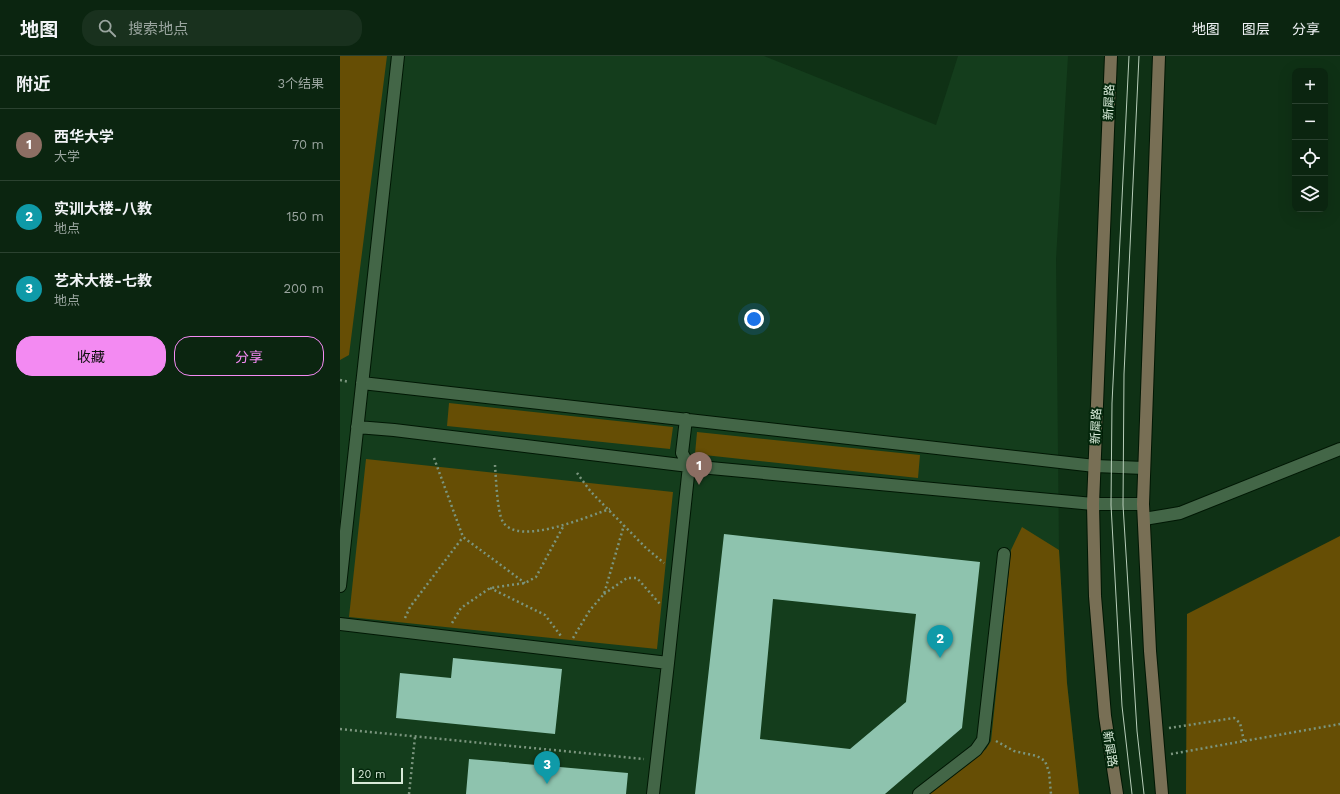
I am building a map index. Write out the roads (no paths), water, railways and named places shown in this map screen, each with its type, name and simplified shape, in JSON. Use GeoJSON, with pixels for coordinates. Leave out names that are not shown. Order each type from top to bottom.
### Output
{"type":"FeatureCollection","features":[{"type":"Feature","properties":{"kind":"main road","name":"新犀路"},"geometry":{"type":"LineString","coordinates":[[1111,56],[1093,504],[1095,596],[1105,716],[1117,794]]}},
{"type":"Feature","properties":{"kind":"main road"},"geometry":{"type":"LineString","coordinates":[[1159,56],[1143,504],[1150,651],[1162,794]]}},
{"type":"Feature","properties":{"kind":"street"},"geometry":{"type":"LineString","coordinates":[[340,586],[398,56]]}},
{"type":"Feature","properties":{"kind":"street"},"geometry":{"type":"LineString","coordinates":[[362,383],[1095,466],[1144,468]]}},
{"type":"Feature","properties":{"kind":"street"},"geometry":{"type":"LineString","coordinates":[[653,794],[689,466],[682,454],[686,419]]}},
{"type":"Feature","properties":{"kind":"street"},"geometry":{"type":"LineString","coordinates":[[357,427],[394,430],[689,466],[1093,504],[1143,504]]}},
{"type":"Feature","properties":{"kind":"street"},"geometry":{"type":"LineString","coordinates":[[1144,519],[1180,512],[1340,449]]}},
{"type":"Feature","properties":{"kind":"street"},"geometry":{"type":"LineString","coordinates":[[919,794],[976,750],[983,740],[1004,554]]}},
{"type":"Feature","properties":{"kind":"street"},"geometry":{"type":"LineString","coordinates":[[340,624],[568,648],[668,663]]}},
{"type":"Feature","properties":{"kind":"tram line"},"geometry":{"type":"LineString","coordinates":[[1129,56],[1112,403],[1111,505],[1122,706],[1132,794]]}},
{"type":"Feature","properties":{"kind":"tram line"},"geometry":{"type":"LineString","coordinates":[[1139,56],[1124,374],[1123,505],[1137,731],[1144,794]]}},
{"type":"Feature","properties":{"kind":"place","name":"西华大学"},"geometry":{"type":"Point","coordinates":[699,485]}},
{"type":"Feature","properties":{"kind":"place","name":"实训大楼-八教"},"geometry":{"type":"Point","coordinates":[940,658]}},
{"type":"Feature","properties":{"kind":"place","name":"艺术大楼-七教"},"geometry":{"type":"Point","coordinates":[547,784]}}]}
